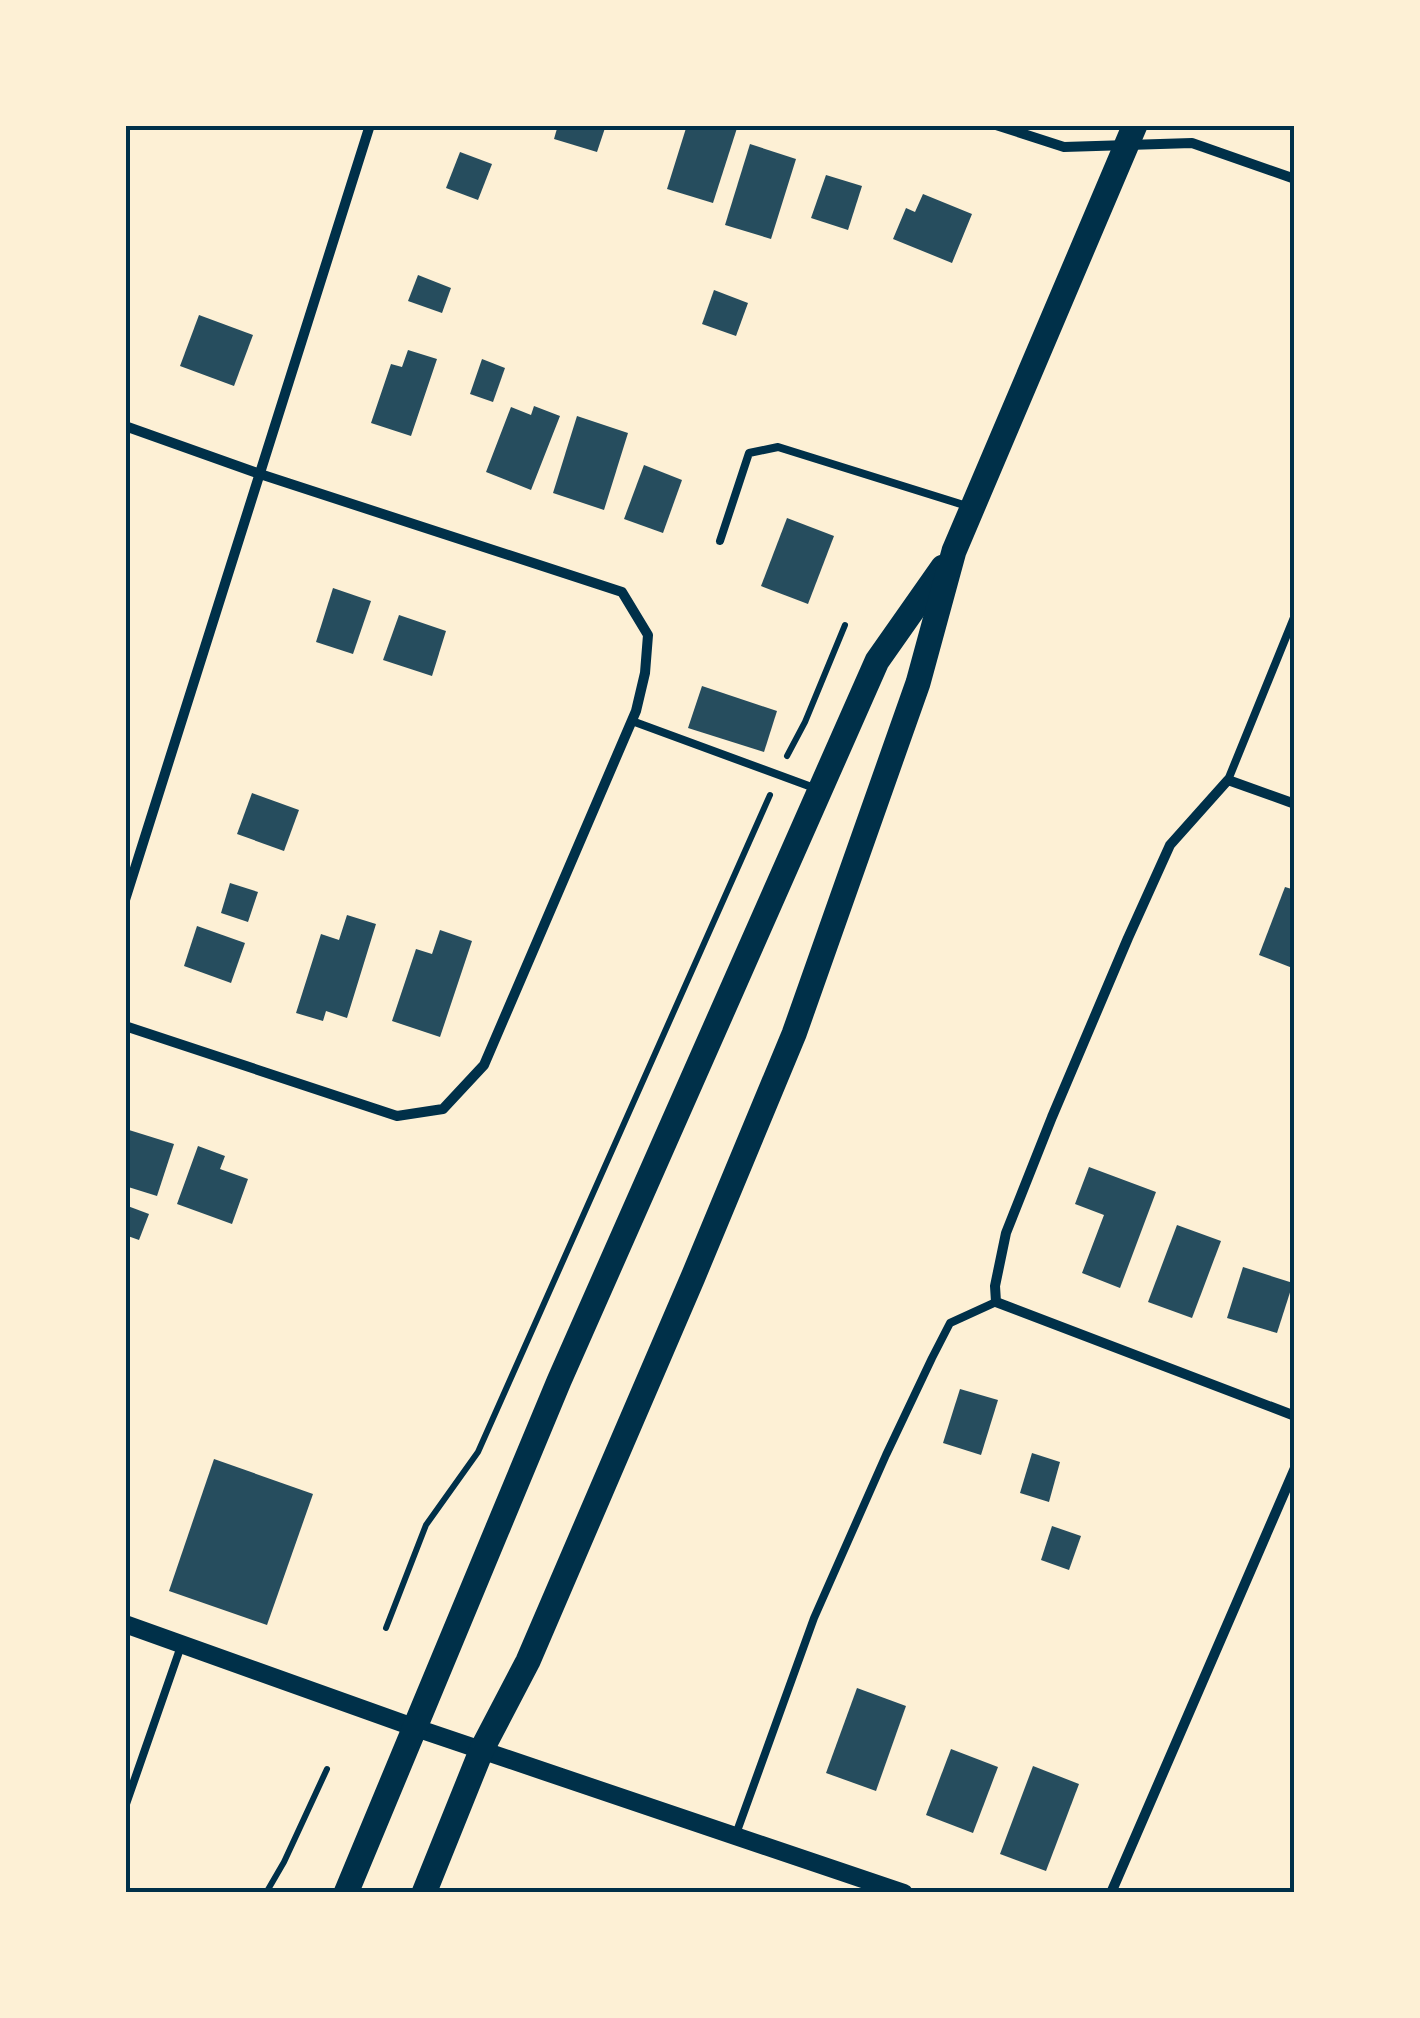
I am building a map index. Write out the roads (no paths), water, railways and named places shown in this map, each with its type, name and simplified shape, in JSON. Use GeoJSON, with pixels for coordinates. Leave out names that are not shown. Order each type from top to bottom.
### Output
{"type":"FeatureCollection","features":[{"type":"Feature","properties":{"kind":"main road"},"geometry":{"type":"LineString","coordinates":[[424,1893],[482,1749],[528,1661],[794,1034],[918,682],[954,551],[1130,136]]}},
{"type":"Feature","properties":{"kind":"main road"},"geometry":{"type":"LineString","coordinates":[[346,1893],[559,1381],[877,661],[954,551]]}},
{"type":"Feature","properties":{"kind":"street"},"geometry":{"type":"LineString","coordinates":[[125,900],[370,125]]}},
{"type":"Feature","properties":{"kind":"street"},"geometry":{"type":"LineString","coordinates":[[996,125],[1064,147],[1130,136],[1192,143],[1295,179]]}},
{"type":"Feature","properties":{"kind":"street"},"geometry":{"type":"LineString","coordinates":[[125,426],[622,592],[648,636],[645,672],[632,720],[484,1064],[443,1109],[397,1116],[125,1026]]}},
{"type":"Feature","properties":{"kind":"street"},"geometry":{"type":"LineString","coordinates":[[1295,804],[1228,780],[1170,845],[1052,1117],[1006,1233],[995,1286],[996,1302],[1295,1416]]}},
{"type":"Feature","properties":{"kind":"street"},"geometry":{"type":"LineString","coordinates":[[1111,1893],[1295,1468]]}},
{"type":"Feature","properties":{"kind":"street"},"geometry":{"type":"LineString","coordinates":[[125,1624],[416,1728],[904,1893]]}},
{"type":"Feature","properties":{"kind":"lane"},"geometry":{"type":"LineString","coordinates":[[720,541],[749,453],[778,447],[971,507]]}},
{"type":"Feature","properties":{"kind":"lane"},"geometry":{"type":"LineString","coordinates":[[1228,780],[1295,615]]}},
{"type":"Feature","properties":{"kind":"lane"},"geometry":{"type":"LineString","coordinates":[[632,720],[821,790]]}},
{"type":"Feature","properties":{"kind":"lane"},"geometry":{"type":"LineString","coordinates":[[735,1836],[814,1618],[932,1358],[950,1323],[996,1302]]}},
{"type":"Feature","properties":{"kind":"lane"},"geometry":{"type":"LineString","coordinates":[[125,1807],[182,1644]]}}]}
